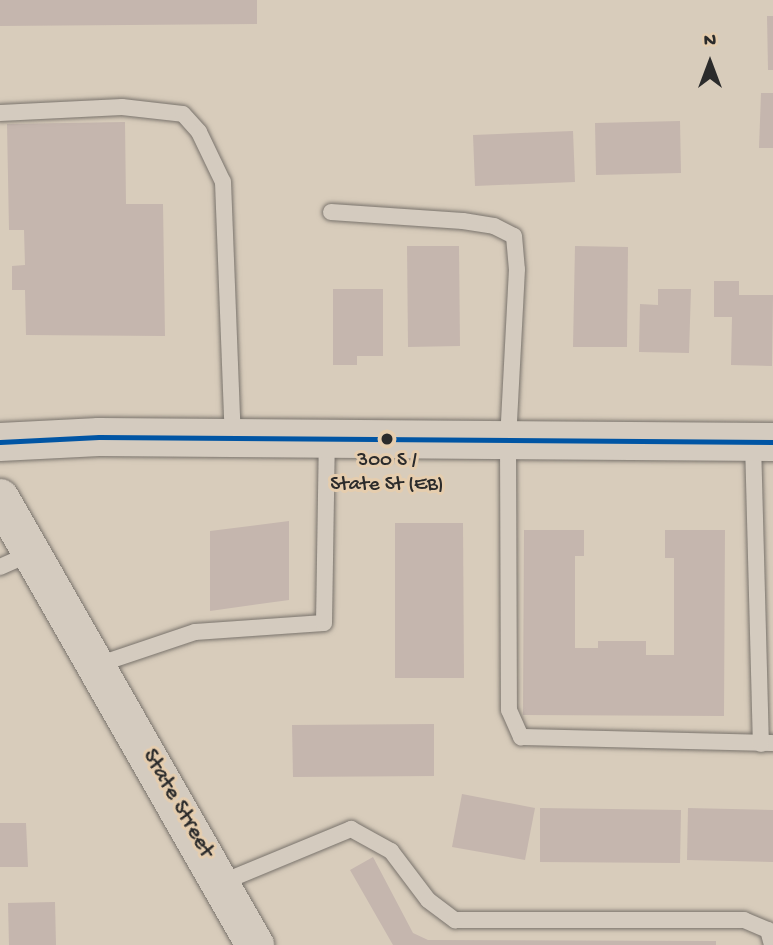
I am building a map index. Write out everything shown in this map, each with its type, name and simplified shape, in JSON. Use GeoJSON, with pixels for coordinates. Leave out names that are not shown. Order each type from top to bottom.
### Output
{"type":"FeatureCollection","features":[{"type":"Feature","properties":{"kind":"street"},"geometry":{"type":"LineString","coordinates":[[0,442],[99,437],[763,442]]}},
{"type":"Feature","properties":{"kind":"street","name":"State Street"},"geometry":{"type":"LineString","coordinates":[[0,498],[16,560],[97,664],[223,882],[255,945]]}},
{"type":"Feature","properties":{"kind":"lane"},"geometry":{"type":"LineString","coordinates":[[0,113],[122,107],[183,114],[199,132],[223,182],[233,438]]}},
{"type":"Feature","properties":{"kind":"lane"},"geometry":{"type":"LineString","coordinates":[[331,212],[463,221],[494,226],[514,236],[517,269],[508,440],[509,710],[520,737],[767,743],[763,442]]}},
{"type":"Feature","properties":{"kind":"lane"},"geometry":{"type":"LineString","coordinates":[[97,664],[195,632],[324,623],[327,439]]}},
{"type":"Feature","properties":{"kind":"lane"},"geometry":{"type":"LineString","coordinates":[[223,882],[351,829],[391,851],[428,901],[455,920],[744,920],[768,930],[772,945]]}},
{"type":"Feature","properties":{"kind":"building"},"geometry":{"type":"Polygon","coordinates":[[[0,0],[257,0],[257,24],[0,26],[0,0]]]}},
{"type":"Feature","properties":{"kind":"building"},"geometry":{"type":"Polygon","coordinates":[[[767,16],[773,16],[773,70],[768,70],[767,16]]]}},
{"type":"Feature","properties":{"kind":"building"},"geometry":{"type":"Polygon","coordinates":[[[761,93],[773,93],[773,148],[759,148],[761,93]]]}},
{"type":"Feature","properties":{"kind":"building"},"geometry":{"type":"Polygon","coordinates":[[[680,121],[681,173],[596,175],[595,123],[680,121]]]}},
{"type":"Feature","properties":{"kind":"building"},"geometry":{"type":"Polygon","coordinates":[[[125,122],[126,204],[163,204],[165,336],[26,335],[25,290],[12,290],[12,266],[25,265],[24,230],[9,230],[7,124],[125,122]]]}},
{"type":"Feature","properties":{"kind":"building"},"geometry":{"type":"Polygon","coordinates":[[[573,131],[575,182],[475,186],[473,135],[573,131]]]}},
{"type":"Feature","properties":{"kind":"building"},"geometry":{"type":"Polygon","coordinates":[[[407,246],[459,246],[460,346],[408,347],[407,246]]]}},
{"type":"Feature","properties":{"kind":"building"},"geometry":{"type":"Polygon","coordinates":[[[575,246],[628,247],[627,347],[573,347],[575,246]]]}},
{"type":"Feature","properties":{"kind":"building"},"geometry":{"type":"Polygon","coordinates":[[[714,281],[739,281],[739,295],[773,295],[772,366],[731,365],[732,317],[714,317],[714,281]]]}},
{"type":"Feature","properties":{"kind":"building"},"geometry":{"type":"Polygon","coordinates":[[[333,289],[383,289],[383,356],[357,356],[357,365],[333,365],[333,289]]]}},
{"type":"Feature","properties":{"kind":"building"},"geometry":{"type":"Polygon","coordinates":[[[658,289],[691,289],[689,353],[639,352],[640,304],[658,305],[658,289]]]}},
{"type":"Feature","properties":{"kind":"building"},"geometry":{"type":"Polygon","coordinates":[[[289,521],[289,600],[210,611],[210,531],[289,521]]]}},
{"type":"Feature","properties":{"kind":"building"},"geometry":{"type":"Polygon","coordinates":[[[395,523],[463,523],[464,678],[395,678],[395,523]]]}},
{"type":"Feature","properties":{"kind":"building"},"geometry":{"type":"Polygon","coordinates":[[[524,530],[584,530],[584,556],[575,556],[575,648],[598,648],[598,641],[646,641],[646,655],[674,655],[674,558],[665,558],[665,530],[725,530],[724,716],[523,715],[524,530]]]}},
{"type":"Feature","properties":{"kind":"building"},"geometry":{"type":"Polygon","coordinates":[[[434,724],[434,776],[293,777],[292,725],[434,724]]]}},
{"type":"Feature","properties":{"kind":"building"},"geometry":{"type":"Polygon","coordinates":[[[462,794],[535,808],[525,860],[452,847],[462,794]]]}},
{"type":"Feature","properties":{"kind":"building"},"geometry":{"type":"Polygon","coordinates":[[[540,808],[681,810],[680,863],[540,862],[540,808]]]}},
{"type":"Feature","properties":{"kind":"building"},"geometry":{"type":"Polygon","coordinates":[[[688,808],[773,810],[773,862],[687,860],[688,808]]]}},
{"type":"Feature","properties":{"kind":"building"},"geometry":{"type":"Polygon","coordinates":[[[0,823],[26,823],[28,867],[0,867],[0,823]]]}},
{"type":"Feature","properties":{"kind":"building"},"geometry":{"type":"Polygon","coordinates":[[[373,857],[413,933],[428,940],[716,941],[716,945],[393,945],[350,870],[373,857]]]}},
{"type":"Feature","properties":{"kind":"building"},"geometry":{"type":"Polygon","coordinates":[[[55,902],[56,945],[9,945],[8,903],[55,902]]]}},
{"type":"Feature","properties":{"kind":"transit line"},"geometry":{"type":"LineString","coordinates":[[0,442],[99,437],[773,442]]}},
{"type":"Feature","properties":{"kind":"place","name":"300 S / State St (EB)"},"geometry":{"type":"Point","coordinates":[387,439]}}]}
